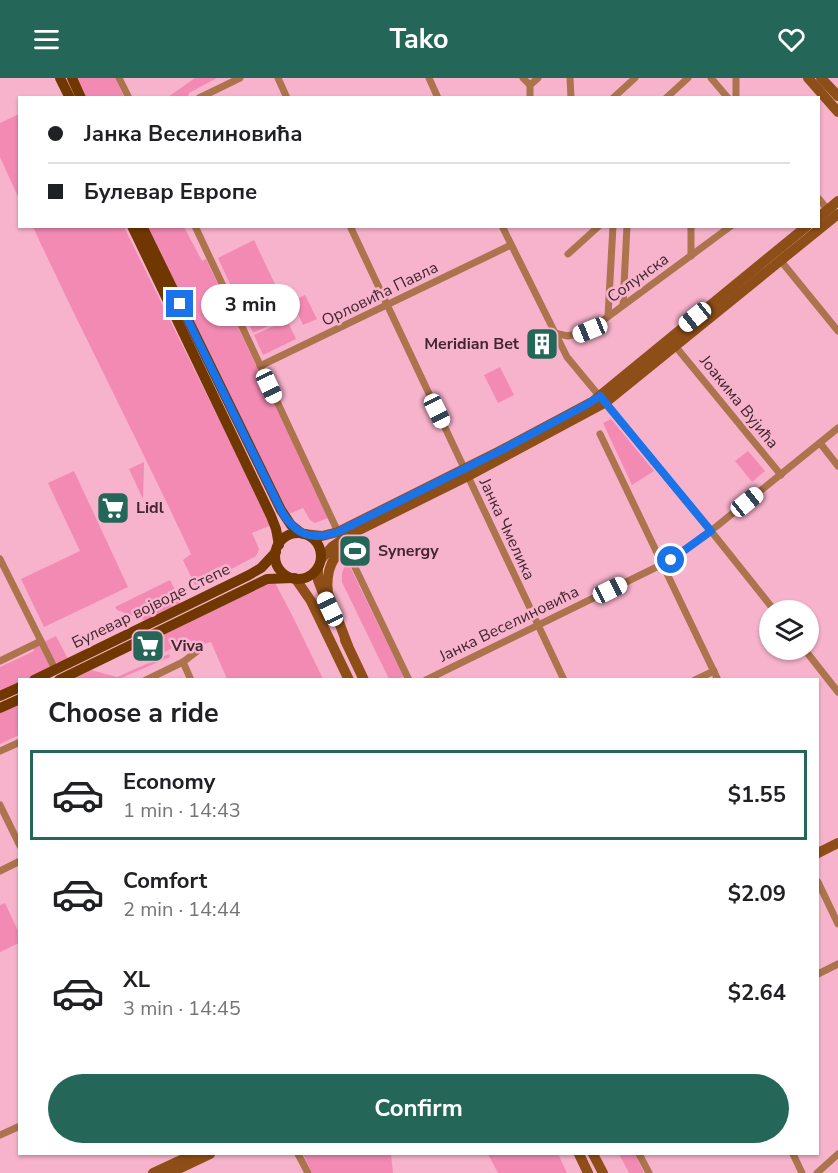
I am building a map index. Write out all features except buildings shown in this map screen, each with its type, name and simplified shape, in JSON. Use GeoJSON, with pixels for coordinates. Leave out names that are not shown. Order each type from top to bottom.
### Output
{"type":"FeatureCollection","features":[{"type":"Feature","properties":{"kind":"main road"},"geometry":{"type":"LineString","coordinates":[[60,78],[69,96]]}},
{"type":"Feature","properties":{"kind":"main road"},"geometry":{"type":"LineString","coordinates":[[72,78],[80,96]]}},
{"type":"Feature","properties":{"kind":"main road"},"geometry":{"type":"LineString","coordinates":[[808,78],[838,112]]}},
{"type":"Feature","properties":{"kind":"main road"},"geometry":{"type":"LineString","coordinates":[[821,78],[838,96]]}},
{"type":"Feature","properties":{"kind":"main road"},"geometry":{"type":"LineString","coordinates":[[828,214],[838,201]]}},
{"type":"Feature","properties":{"kind":"main road"},"geometry":{"type":"LineString","coordinates":[[133,228],[271,516],[276,529],[276,559],[280,570],[294,578],[311,600],[348,678]]}},
{"type":"Feature","properties":{"kind":"main road"},"geometry":{"type":"LineString","coordinates":[[143,228],[281,510],[291,525],[317,543],[318,580],[321,591],[363,678]]}},
{"type":"Feature","properties":{"kind":"main road"},"geometry":{"type":"LineString","coordinates":[[603,399],[805,228]]}},
{"type":"Feature","properties":{"kind":"main road"},"geometry":{"type":"LineString","coordinates":[[294,578],[308,577],[333,546],[362,528],[586,405],[603,399],[676,347],[781,261],[814,228]]}},
{"type":"Feature","properties":{"kind":"main road"},"geometry":{"type":"LineString","coordinates":[[277,548],[288,536],[302,534],[322,536],[338,532],[466,472]]}},
{"type":"Feature","properties":{"kind":"main road"},"geometry":{"type":"LineString","coordinates":[[348,646],[328,592],[327,578],[331,562],[337,553],[362,528]]}},
{"type":"Feature","properties":{"kind":"main road","name":"Булевар војводе Степе"},"geometry":{"type":"LineString","coordinates":[[57,674],[256,571],[277,548]]}},
{"type":"Feature","properties":{"kind":"main road","name":"Булевар војводе Степе"},"geometry":{"type":"LineString","coordinates":[[42,678],[57,674],[261,581],[270,578],[294,578]]}},
{"type":"Feature","properties":{"kind":"main road"},"geometry":{"type":"LineString","coordinates":[[0,696],[18,688]]}},
{"type":"Feature","properties":{"kind":"main road"},"geometry":{"type":"LineString","coordinates":[[0,708],[18,700]]}},
{"type":"Feature","properties":{"kind":"main road"},"geometry":{"type":"LineString","coordinates":[[819,852],[838,843]]}},
{"type":"Feature","properties":{"kind":"main road"},"geometry":{"type":"LineString","coordinates":[[819,860],[838,850]]}},
{"type":"Feature","properties":{"kind":"main road"},"geometry":{"type":"LineString","coordinates":[[173,1167],[192,1155]]}},
{"type":"Feature","properties":{"kind":"main road"},"geometry":{"type":"LineString","coordinates":[[153,1173],[207,1155]]}},
{"type":"Feature","properties":{"kind":"main road"},"geometry":{"type":"LineString","coordinates":[[579,1155],[588,1173]]}},
{"type":"Feature","properties":{"kind":"main road"},"geometry":{"type":"LineString","coordinates":[[594,1155],[603,1173]]}},
{"type":"Feature","properties":{"kind":"street"},"geometry":{"type":"LineString","coordinates":[[119,78],[128,96]]}},
{"type":"Feature","properties":{"kind":"street"},"geometry":{"type":"LineString","coordinates":[[203,96],[240,78]]}},
{"type":"Feature","properties":{"kind":"street"},"geometry":{"type":"LineString","coordinates":[[278,78],[286,96]]}},
{"type":"Feature","properties":{"kind":"street"},"geometry":{"type":"LineString","coordinates":[[429,78],[437,96]]}},
{"type":"Feature","properties":{"kind":"street"},"geometry":{"type":"LineString","coordinates":[[523,78],[530,85],[530,96]]}},
{"type":"Feature","properties":{"kind":"street"},"geometry":{"type":"LineString","coordinates":[[530,85],[538,78]]}},
{"type":"Feature","properties":{"kind":"street"},"geometry":{"type":"LineString","coordinates":[[570,78],[570,96]]}},
{"type":"Feature","properties":{"kind":"street"},"geometry":{"type":"LineString","coordinates":[[615,96],[635,78]]}},
{"type":"Feature","properties":{"kind":"street"},"geometry":{"type":"LineString","coordinates":[[668,96],[688,78]]}},
{"type":"Feature","properties":{"kind":"street"},"geometry":{"type":"LineString","coordinates":[[711,78],[726,96]]}},
{"type":"Feature","properties":{"kind":"street"},"geometry":{"type":"LineString","coordinates":[[736,78],[736,96]]}},
{"type":"Feature","properties":{"kind":"street"},"geometry":{"type":"LineString","coordinates":[[820,201],[828,214]]}},
{"type":"Feature","properties":{"kind":"street"},"geometry":{"type":"LineString","coordinates":[[196,228],[338,532]]}},
{"type":"Feature","properties":{"kind":"street","name":"Јанка Чмелика"},"geometry":{"type":"LineString","coordinates":[[351,228],[563,678]]}},
{"type":"Feature","properties":{"kind":"street"},"geometry":{"type":"LineString","coordinates":[[503,228],[567,357],[766,600]]}},
{"type":"Feature","properties":{"kind":"street"},"geometry":{"type":"LineString","coordinates":[[568,254],[597,228]]}},
{"type":"Feature","properties":{"kind":"street"},"geometry":{"type":"LineString","coordinates":[[608,316],[613,228]]}},
{"type":"Feature","properties":{"kind":"street"},"geometry":{"type":"LineString","coordinates":[[623,306],[627,228]]}},
{"type":"Feature","properties":{"kind":"street"},"geometry":{"type":"LineString","coordinates":[[691,228],[691,256]]}},
{"type":"Feature","properties":{"kind":"street","name":"Солунска"},"geometry":{"type":"LineString","coordinates":[[554,333],[568,336],[590,330],[728,228]]}},
{"type":"Feature","properties":{"kind":"street","name":"Орловића Павла"},"geometry":{"type":"LineString","coordinates":[[260,366],[511,245]]}},
{"type":"Feature","properties":{"kind":"street"},"geometry":{"type":"LineString","coordinates":[[781,261],[838,332]]}},
{"type":"Feature","properties":{"kind":"street","name":"Јоакима Вујића"},"geometry":{"type":"LineString","coordinates":[[676,347],[781,475]]}},
{"type":"Feature","properties":{"kind":"street","name":"Јанка Веселиновића"},"geometry":{"type":"LineString","coordinates":[[430,678],[662,565],[711,531],[838,428]]}},
{"type":"Feature","properties":{"kind":"street"},"geometry":{"type":"LineString","coordinates":[[600,434],[717,678]]}},
{"type":"Feature","properties":{"kind":"street"},"geometry":{"type":"LineString","coordinates":[[820,442],[838,466]]}},
{"type":"Feature","properties":{"kind":"street"},"geometry":{"type":"LineString","coordinates":[[0,559],[57,674]]}},
{"type":"Feature","properties":{"kind":"street"},"geometry":{"type":"LineString","coordinates":[[351,559],[409,678]]}},
{"type":"Feature","properties":{"kind":"street"},"geometry":{"type":"LineString","coordinates":[[0,661],[41,641]]}},
{"type":"Feature","properties":{"kind":"street"},"geometry":{"type":"LineString","coordinates":[[151,678],[183,662],[200,649]]}},
{"type":"Feature","properties":{"kind":"street"},"geometry":{"type":"LineString","coordinates":[[813,660],[838,692]]}},
{"type":"Feature","properties":{"kind":"street"},"geometry":{"type":"LineString","coordinates":[[183,662],[190,678]]}},
{"type":"Feature","properties":{"kind":"street"},"geometry":{"type":"LineString","coordinates":[[699,678],[714,671]]}},
{"type":"Feature","properties":{"kind":"street"},"geometry":{"type":"LineString","coordinates":[[0,752],[18,743]]}},
{"type":"Feature","properties":{"kind":"street"},"geometry":{"type":"LineString","coordinates":[[0,805],[18,842]]}},
{"type":"Feature","properties":{"kind":"street"},"geometry":{"type":"LineString","coordinates":[[0,870],[18,862]]}},
{"type":"Feature","properties":{"kind":"street"},"geometry":{"type":"LineString","coordinates":[[819,884],[838,924]]}},
{"type":"Feature","properties":{"kind":"street"},"geometry":{"type":"LineString","coordinates":[[819,974],[838,964]]}},
{"type":"Feature","properties":{"kind":"street"},"geometry":{"type":"LineString","coordinates":[[0,1135],[18,1127]]}},
{"type":"Feature","properties":{"kind":"street"},"geometry":{"type":"LineString","coordinates":[[817,1173],[838,1154]]}},
{"type":"Feature","properties":{"kind":"street"},"geometry":{"type":"LineString","coordinates":[[299,1155],[308,1173]]}},
{"type":"Feature","properties":{"kind":"street"},"geometry":{"type":"LineString","coordinates":[[640,1155],[649,1173]]}},
{"type":"Feature","properties":{"kind":"street"},"geometry":{"type":"LineString","coordinates":[[793,1155],[802,1173]]}},
{"type":"Feature","properties":{"kind":"shaded area"},"geometry":{"type":"Polygon","coordinates":[[[73,78],[115,78],[124,96],[82,96],[73,78]]]}},
{"type":"Feature","properties":{"kind":"shaded area"},"geometry":{"type":"Polygon","coordinates":[[[195,78],[217,78],[189,93],[188,96],[169,96],[195,78]]]}},
{"type":"Feature","properties":{"kind":"shaded area"},"geometry":{"type":"Polygon","coordinates":[[[18,114],[18,197],[0,157],[0,123],[18,114]]]}},
{"type":"Feature","properties":{"kind":"shaded area"},"geometry":{"type":"Polygon","coordinates":[[[33,228],[124,228],[271,525],[252,533],[259,549],[256,556],[201,585],[195,585],[183,560],[191,554],[33,228]]]}},
{"type":"Feature","properties":{"kind":"shaded area"},"geometry":{"type":"Polygon","coordinates":[[[146,228],[185,228],[202,261],[206,259],[328,518],[315,523],[310,520],[303,508],[288,513],[146,228]]]}},
{"type":"Feature","properties":{"kind":"shaded area"},"geometry":{"type":"Polygon","coordinates":[[[254,240],[290,316],[253,333],[218,258],[254,240]]]}},
{"type":"Feature","properties":{"kind":"shaded area"},"geometry":{"type":"Polygon","coordinates":[[[305,295],[317,319],[303,325],[292,301],[305,295]]]}},
{"type":"Feature","properties":{"kind":"shaded area"},"geometry":{"type":"Polygon","coordinates":[[[287,320],[296,339],[263,355],[254,335],[287,320]]]}},
{"type":"Feature","properties":{"kind":"shaded area"},"geometry":{"type":"Polygon","coordinates":[[[500,367],[514,395],[498,403],[484,375],[500,367]]]}},
{"type":"Feature","properties":{"kind":"shaded area"},"geometry":{"type":"Polygon","coordinates":[[[611,419],[654,471],[632,485],[603,423],[611,419]]]}},
{"type":"Feature","properties":{"kind":"shaded area"},"geometry":{"type":"Polygon","coordinates":[[[748,451],[765,471],[752,482],[735,461],[748,451]]]}},
{"type":"Feature","properties":{"kind":"shaded area"},"geometry":{"type":"Polygon","coordinates":[[[144,462],[143,499],[129,469],[144,462]]]}},
{"type":"Feature","properties":{"kind":"shaded area"},"geometry":{"type":"Polygon","coordinates":[[[74,471],[128,587],[44,627],[21,579],[80,551],[48,483],[74,471]]]}},
{"type":"Feature","properties":{"kind":"shaded area"},"geometry":{"type":"Polygon","coordinates":[[[347,561],[400,669],[408,675],[400,678],[389,678],[342,582],[342,573],[347,561]]]}},
{"type":"Feature","properties":{"kind":"shaded area"},"geometry":{"type":"Polygon","coordinates":[[[170,580],[182,604],[147,621],[117,610],[115,607],[170,580]]]}},
{"type":"Feature","properties":{"kind":"shaded area"},"geometry":{"type":"Polygon","coordinates":[[[274,581],[323,678],[227,678],[211,642],[196,646],[189,639],[165,652],[163,647],[157,649],[154,642],[159,640],[157,635],[274,581]]]}},
{"type":"Feature","properties":{"kind":"shaded area"},"geometry":{"type":"Polygon","coordinates":[[[56,636],[68,659],[60,663],[54,662],[44,642],[56,636]]]}},
{"type":"Feature","properties":{"kind":"shaded area"},"geometry":{"type":"Polygon","coordinates":[[[40,644],[52,667],[29,678],[18,678],[18,684],[0,693],[0,667],[34,651],[33,647],[40,644]]]}},
{"type":"Feature","properties":{"kind":"shaded area"},"geometry":{"type":"Polygon","coordinates":[[[169,654],[170,657],[121,678],[70,678],[87,669],[117,677],[169,654]]]}},
{"type":"Feature","properties":{"kind":"shaded area"},"geometry":{"type":"Polygon","coordinates":[[[18,704],[18,735],[0,744],[0,713],[18,704]]]}},
{"type":"Feature","properties":{"kind":"shaded area"},"geometry":{"type":"Polygon","coordinates":[[[5,903],[18,931],[18,943],[0,952],[0,905],[5,903]]]}},
{"type":"Feature","properties":{"kind":"shaded area"},"geometry":{"type":"Polygon","coordinates":[[[303,1155],[391,1155],[393,1173],[312,1173],[303,1155]]]}},
{"type":"Feature","properties":{"kind":"shaded area"},"geometry":{"type":"Polygon","coordinates":[[[489,1155],[558,1155],[567,1173],[498,1173],[489,1155]]]}},
{"type":"Feature","properties":{"kind":"shaded area"},"geometry":{"type":"Polygon","coordinates":[[[620,1155],[635,1155],[644,1173],[629,1173],[620,1155]]]}},
{"type":"Feature","properties":{"kind":"place","name":"Meridian Bet"},"geometry":{"type":"Point","coordinates":[542,344]}},
{"type":"Feature","properties":{"kind":"place","name":"Lidl"},"geometry":{"type":"Point","coordinates":[113,508]}},
{"type":"Feature","properties":{"kind":"place","name":"Synergy"},"geometry":{"type":"Point","coordinates":[355,551]}},
{"type":"Feature","properties":{"kind":"place","name":"Viva"},"geometry":{"type":"Point","coordinates":[148,646]}},
{"type":"Feature","properties":{"kind":"route"},"geometry":{"type":"LineString","coordinates":[[180,304],[285,518],[301,533],[322,536],[338,532],[498,452],[600,396],[711,531],[671,560]]}}]}
